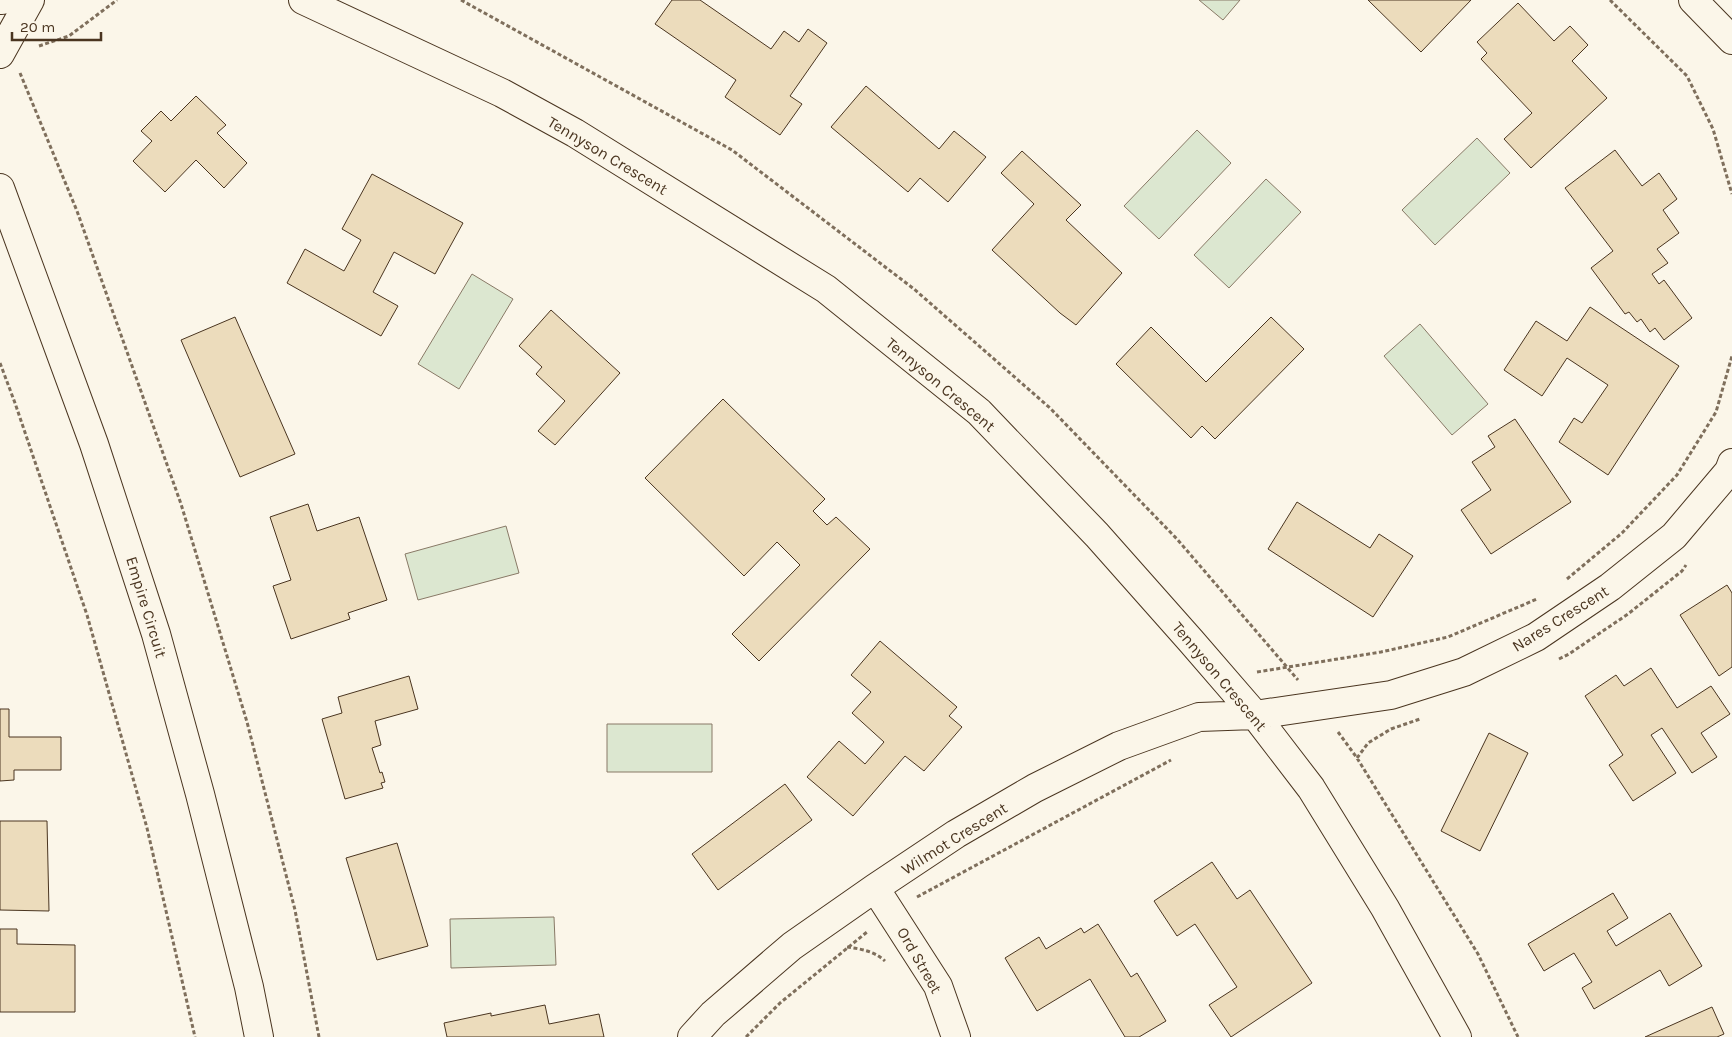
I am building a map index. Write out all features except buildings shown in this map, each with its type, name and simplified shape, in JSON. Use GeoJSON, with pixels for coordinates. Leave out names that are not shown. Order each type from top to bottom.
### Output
{"type":"FeatureCollection","features":[{"type":"Feature","properties":{"kind":"street"},"geometry":{"type":"LineString","coordinates":[[0,13],[23,0]]}},
{"type":"Feature","properties":{"kind":"street"},"geometry":{"type":"LineString","coordinates":[[8,59],[30,0]]}},
{"type":"Feature","properties":{"kind":"street","name":"Tennyson Crescent"},"geometry":{"type":"LineString","coordinates":[[303,0],[502,93],[574,133],[826,289],[978,412],[1097,535],[1255,715],[1311,788],[1385,908],[1457,1037]]}},
{"type":"Feature","properties":{"kind":"street"},"geometry":{"type":"LineString","coordinates":[[1693,0],[1731,40]]}},
{"type":"Feature","properties":{"kind":"street","name":"Empire Circuit"},"geometry":{"type":"LineString","coordinates":[[0,188],[94,444],[156,634],[205,813],[249,987],[259,1037]]}},
{"type":"Feature","properties":{"kind":"street","name":"Nares Crescent"},"geometry":{"type":"LineString","coordinates":[[1255,715],[1392,695],[1464,672],[1536,637],[1610,587],[1674,536],[1729,471],[1732,463]]}},
{"type":"Feature","properties":{"kind":"street","name":"Wilmot Crescent"},"geometry":{"type":"LineString","coordinates":[[692,1037],[714,1014],[792,946],[875,888],[972,825],[1035,788],[1119,746],[1199,717],[1255,715]]}},
{"type":"Feature","properties":{"kind":"street","name":"Ord Street"},"geometry":{"type":"LineString","coordinates":[[875,888],[938,986],[956,1037]]}},
{"type":"Feature","properties":{"kind":"path"},"geometry":{"type":"LineString","coordinates":[[32,48],[69,36],[117,0]]}},
{"type":"Feature","properties":{"kind":"path"},"geometry":{"type":"LineString","coordinates":[[1610,0],[1686,76],[1713,129],[1732,194]]}},
{"type":"Feature","properties":{"kind":"path"},"geometry":{"type":"LineString","coordinates":[[8,59],[77,211],[182,504],[252,741],[295,910],[319,1037]]}},
{"type":"Feature","properties":{"kind":"path"},"geometry":{"type":"LineString","coordinates":[[1562,582],[1622,533],[1678,475],[1716,412],[1732,356]]}},
{"type":"Feature","properties":{"kind":"path"},"geometry":{"type":"LineString","coordinates":[[0,363],[87,615],[147,828],[195,1037]]}},
{"type":"Feature","properties":{"kind":"path"},"geometry":{"type":"LineString","coordinates":[[1223,678],[1381,652],[1448,637],[1538,598]]}},
{"type":"Feature","properties":{"kind":"path"},"geometry":{"type":"LineString","coordinates":[[746,1037],[780,1003],[892,912],[1172,759]]}},
{"type":"Feature","properties":{"kind":"path"},"geometry":{"type":"LineString","coordinates":[[848,948],[864,950],[880,956],[887,962]]}},
{"type":"Feature","properties":{"kind":"green space"},"geometry":{"type":"Polygon","coordinates":[[[1199,0],[1240,0],[1223,20],[1199,0]]]}},
{"type":"Feature","properties":{"kind":"green space"},"geometry":{"type":"Polygon","coordinates":[[[1197,130],[1231,163],[1159,239],[1124,206],[1197,130]]]}},
{"type":"Feature","properties":{"kind":"green space"},"geometry":{"type":"Polygon","coordinates":[[[1477,138],[1510,173],[1435,245],[1402,210],[1477,138]]]}},
{"type":"Feature","properties":{"kind":"green space"},"geometry":{"type":"Polygon","coordinates":[[[1266,179],[1301,212],[1229,288],[1194,255],[1266,179]]]}},
{"type":"Feature","properties":{"kind":"green space"},"geometry":{"type":"Polygon","coordinates":[[[472,274],[513,299],[459,389],[418,364],[472,274]]]}},
{"type":"Feature","properties":{"kind":"green space"},"geometry":{"type":"Polygon","coordinates":[[[1420,324],[1488,404],[1452,435],[1384,356],[1420,324]]]}},
{"type":"Feature","properties":{"kind":"green space"},"geometry":{"type":"Polygon","coordinates":[[[506,526],[519,573],[418,600],[405,554],[506,526]]]}},
{"type":"Feature","properties":{"kind":"green space"},"geometry":{"type":"Polygon","coordinates":[[[607,724],[712,724],[712,772],[607,772],[607,724]]]}},
{"type":"Feature","properties":{"kind":"green space"},"geometry":{"type":"Polygon","coordinates":[[[554,917],[556,965],[451,968],[450,919],[554,917]]]}}]}
